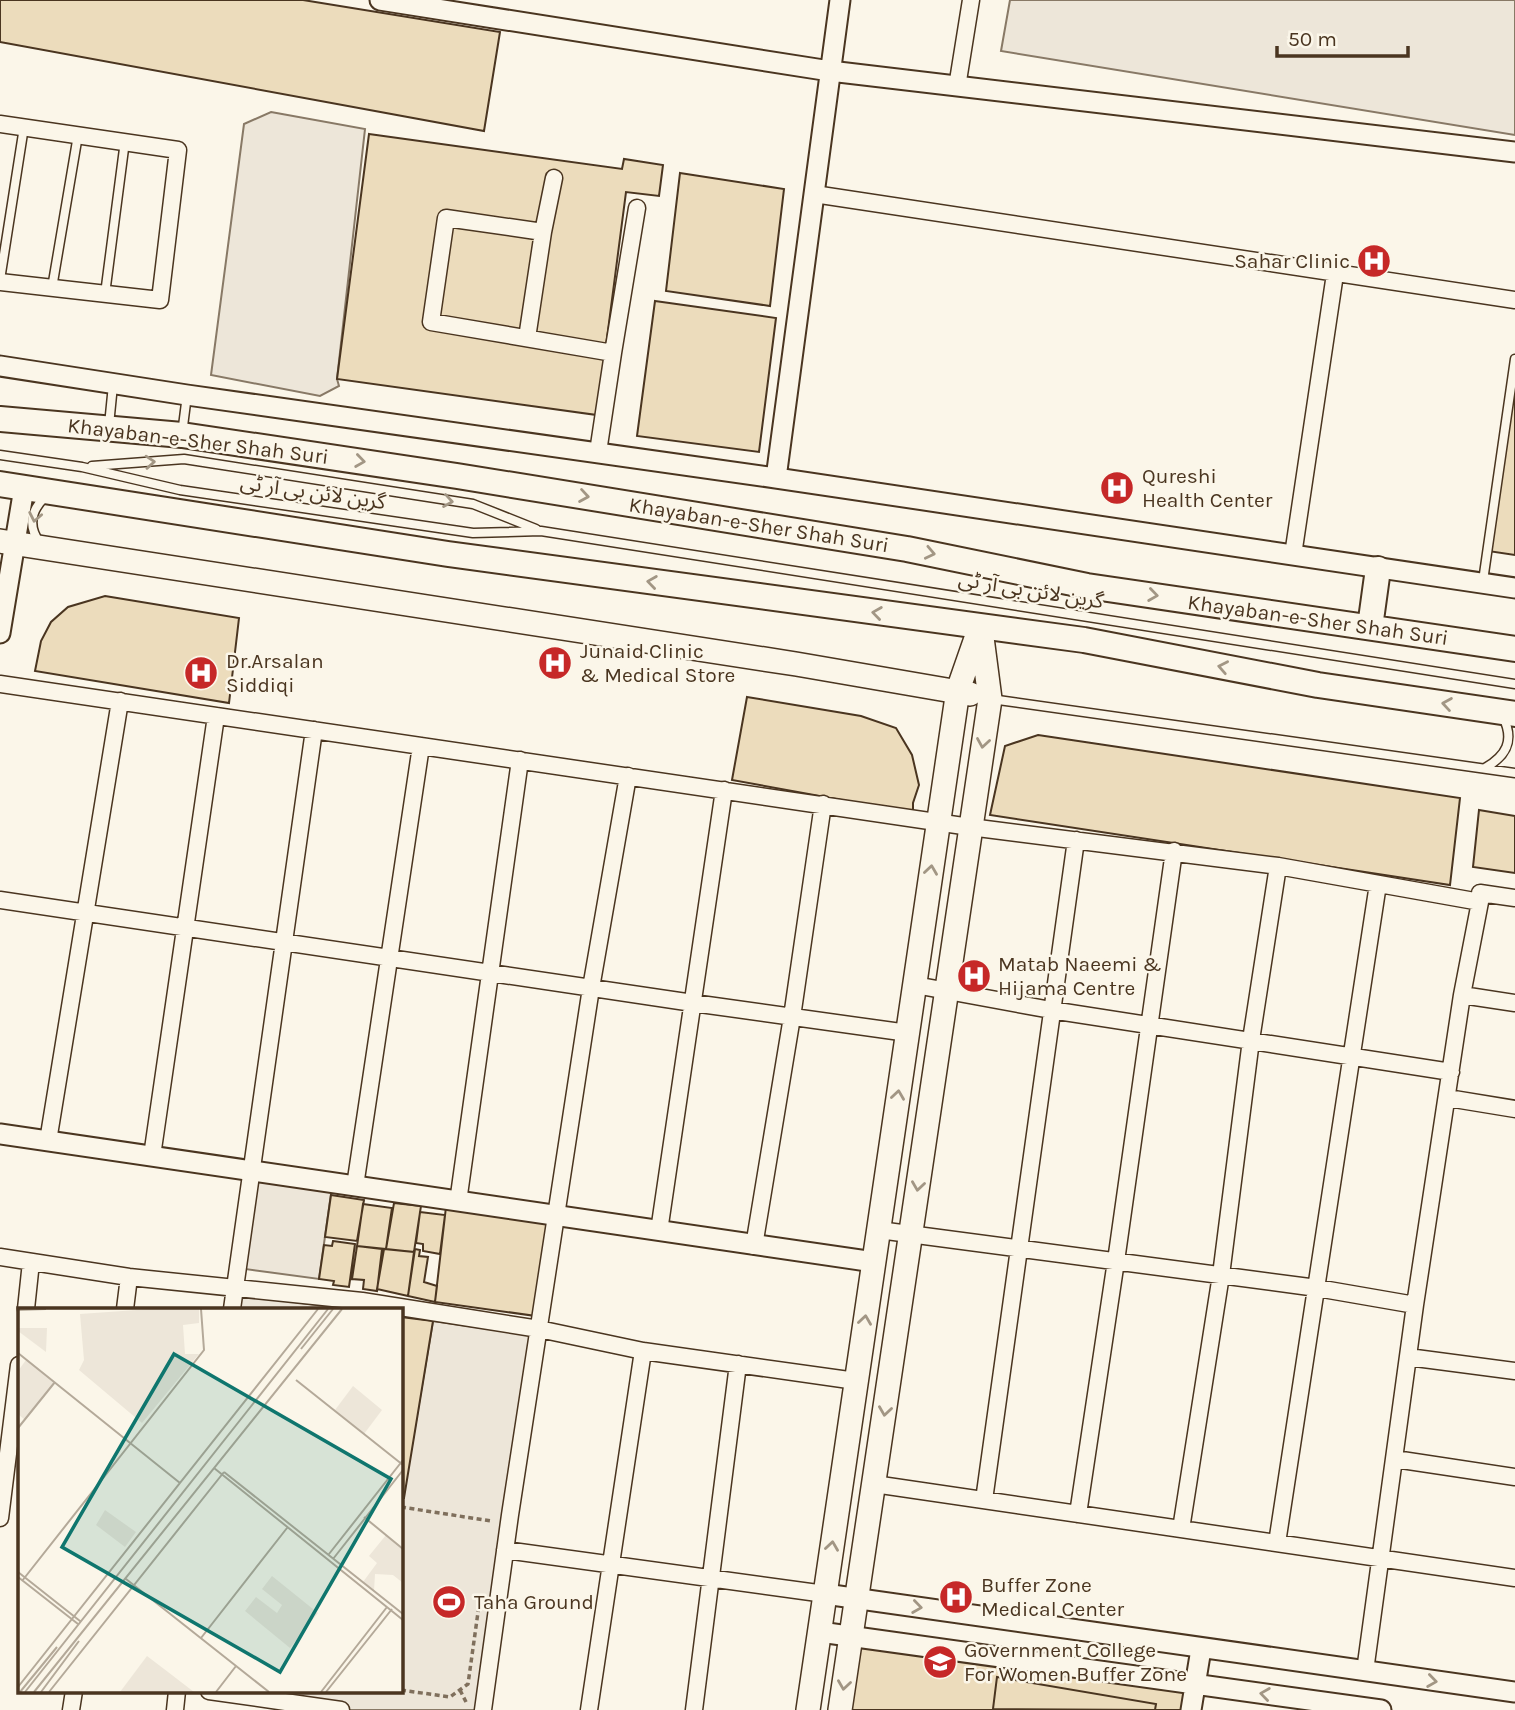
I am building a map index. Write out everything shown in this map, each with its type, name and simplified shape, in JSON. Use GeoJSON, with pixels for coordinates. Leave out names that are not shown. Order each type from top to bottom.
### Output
{"type":"FeatureCollection","features":[{"type":"Feature","properties":{"kind":"main road","name":"Khayaban-e-Sher Shah Suri"},"geometry":{"type":"LineString","coordinates":[[0,419],[182,435],[457,475],[907,549],[1087,586],[1515,649]]}},
{"type":"Feature","properties":{"kind":"main road"},"geometry":{"type":"LineString","coordinates":[[12,486],[448,554],[1084,640],[1318,685],[1503,712]]}},
{"type":"Feature","properties":{"kind":"main road"},"geometry":{"type":"LineString","coordinates":[[7,542],[755,657],[958,691],[990,699]]}},
{"type":"Feature","properties":{"kind":"main road"},"geometry":{"type":"LineString","coordinates":[[1370,627],[1378,569]]}},
{"type":"Feature","properties":{"kind":"main road"},"geometry":{"type":"LineString","coordinates":[[808,1710],[958,691],[980,627]]}},
{"type":"Feature","properties":{"kind":"main road"},"geometry":{"type":"LineString","coordinates":[[840,1710],[862,1638],[874,1484],[990,699],[980,627]]}},
{"type":"Feature","properties":{"kind":"street"},"geometry":{"type":"LineString","coordinates":[[380,0],[830,71],[1515,152]]}},
{"type":"Feature","properties":{"kind":"street"},"geometry":{"type":"LineString","coordinates":[[776,478],[840,0]]}},
{"type":"Feature","properties":{"kind":"street"},"geometry":{"type":"LineString","coordinates":[[957,87],[971,0]]}},
{"type":"Feature","properties":{"kind":"street"},"geometry":{"type":"LineString","coordinates":[[0,124],[178,150],[160,300],[0,281]]}},
{"type":"Feature","properties":{"kind":"street"},"geometry":{"type":"LineString","coordinates":[[527,338],[554,178]]}},
{"type":"Feature","properties":{"kind":"street"},"geometry":{"type":"LineString","coordinates":[[814,194],[1515,300]]}},
{"type":"Feature","properties":{"kind":"street"},"geometry":{"type":"LineString","coordinates":[[598,452],[637,208]]}},
{"type":"Feature","properties":{"kind":"street"},"geometry":{"type":"LineString","coordinates":[[543,232],[446,218],[431,322],[613,353]]}},
{"type":"Feature","properties":{"kind":"street"},"geometry":{"type":"LineString","coordinates":[[1293,555],[1335,274]]}},
{"type":"Feature","properties":{"kind":"street"},"geometry":{"type":"LineString","coordinates":[[0,366],[776,478],[1515,589]]}},
{"type":"Feature","properties":{"kind":"street"},"geometry":{"type":"LineString","coordinates":[[0,633],[12,486]]}},
{"type":"Feature","properties":{"kind":"street"},"geometry":{"type":"LineString","coordinates":[[0,684],[970,827],[1278,866],[1480,902]]}},
{"type":"Feature","properties":{"kind":"street"},"geometry":{"type":"LineString","coordinates":[[48,1141],[120,701]]}},
{"type":"Feature","properties":{"kind":"street"},"geometry":{"type":"LineString","coordinates":[[152,1156],[216,716]]}},
{"type":"Feature","properties":{"kind":"street"},"geometry":{"type":"LineString","coordinates":[[232,1308],[314,730]]}},
{"type":"Feature","properties":{"kind":"street"},"geometry":{"type":"LineString","coordinates":[[355,1186],[421,746]]}},
{"type":"Feature","properties":{"kind":"street"},"geometry":{"type":"LineString","coordinates":[[458,1202],[520,760]]}},
{"type":"Feature","properties":{"kind":"street"},"geometry":{"type":"LineString","coordinates":[[483,1710],[539,1329],[628,776]]}},
{"type":"Feature","properties":{"kind":"street"},"geometry":{"type":"LineString","coordinates":[[659,1231],[724,790]]}},
{"type":"Feature","properties":{"kind":"street"},"geometry":{"type":"LineString","coordinates":[[754,1246],[792,1017],[823,804]]}},
{"type":"Feature","properties":{"kind":"street"},"geometry":{"type":"LineString","coordinates":[[984,1500],[1076,840]]}},
{"type":"Feature","properties":{"kind":"street"},"geometry":{"type":"LineString","coordinates":[[1078,1514],[1174,851]]}},
{"type":"Feature","properties":{"kind":"street"},"geometry":{"type":"LineString","coordinates":[[1181,1529],[1221,1275],[1251,1040],[1278,866]]}},
{"type":"Feature","properties":{"kind":"street"},"geometry":{"type":"LineString","coordinates":[[1277,1543],[1378,884]]}},
{"type":"Feature","properties":{"kind":"street"},"geometry":{"type":"LineString","coordinates":[[1365,1671],[1415,1305],[1480,893],[1515,898]]}},
{"type":"Feature","properties":{"kind":"street"},"geometry":{"type":"LineString","coordinates":[[0,900],[908,1033]]}},
{"type":"Feature","properties":{"kind":"street"},"geometry":{"type":"LineString","coordinates":[[915,985],[1051,1010],[1451,1072]]}},
{"type":"Feature","properties":{"kind":"street"},"geometry":{"type":"LineString","coordinates":[[1462,995],[1515,1003]]}},
{"type":"Feature","properties":{"kind":"street"},"geometry":{"type":"LineString","coordinates":[[1448,1098],[1515,1109]]}},
{"type":"Feature","properties":{"kind":"street"},"geometry":{"type":"LineString","coordinates":[[0,1134],[874,1262]]}},
{"type":"Feature","properties":{"kind":"street"},"geometry":{"type":"LineString","coordinates":[[879,1230],[1317,1288],[1415,1305]]}},
{"type":"Feature","properties":{"kind":"street"},"geometry":{"type":"LineString","coordinates":[[0,1257],[129,1277],[362,1301],[539,1329],[643,1351],[856,1381]]}},
{"type":"Feature","properties":{"kind":"street"},"geometry":{"type":"LineString","coordinates":[[26,1308],[31,1262]]}},
{"type":"Feature","properties":{"kind":"street"},"geometry":{"type":"LineString","coordinates":[[125,1308],[129,1277]]}},
{"type":"Feature","properties":{"kind":"street"},"geometry":{"type":"LineString","coordinates":[[589,1710],[643,1351]]}},
{"type":"Feature","properties":{"kind":"street"},"geometry":{"type":"LineString","coordinates":[[1408,1357],[1515,1371]]}},
{"type":"Feature","properties":{"kind":"street"},"geometry":{"type":"LineString","coordinates":[[694,1710],[738,1364]]}},
{"type":"Feature","properties":{"kind":"street"},"geometry":{"type":"LineString","coordinates":[[0,1518],[9,1475],[18,1376]]}},
{"type":"Feature","properties":{"kind":"street"},"geometry":{"type":"LineString","coordinates":[[1395,1459],[1515,1477]]}},
{"type":"Feature","properties":{"kind":"street"},"geometry":{"type":"LineString","coordinates":[[874,1484],[1515,1578]]}},
{"type":"Feature","properties":{"kind":"street"},"geometry":{"type":"LineString","coordinates":[[505,1550],[1515,1692]]}},
{"type":"Feature","properties":{"kind":"street"},"geometry":{"type":"LineString","coordinates":[[820,1632],[1195,1684],[1296,1704],[1381,1710]]}},
{"type":"Feature","properties":{"kind":"street"},"geometry":{"type":"LineString","coordinates":[[1191,1710],[1201,1649]]}},
{"type":"Feature","properties":{"kind":"street"},"geometry":{"type":"LineString","coordinates":[[71,1710],[74,1692]]}},
{"type":"Feature","properties":{"kind":"street"},"geometry":{"type":"LineString","coordinates":[[175,1710],[177,1692]]}},
{"type":"Feature","properties":{"kind":"street"},"geometry":{"type":"LineString","coordinates":[[214,1692],[277,1705],[341,1710]]}},
{"type":"Feature","properties":{"kind":"lane"},"geometry":{"type":"LineString","coordinates":[[0,281],[24,127]]}},
{"type":"Feature","properties":{"kind":"lane"},"geometry":{"type":"LineString","coordinates":[[52,288],[78,135]]}},
{"type":"Feature","properties":{"kind":"lane"},"geometry":{"type":"LineString","coordinates":[[105,294],[125,141]]}},
{"type":"Feature","properties":{"kind":"lane"},"geometry":{"type":"LineString","coordinates":[[1482,584],[1515,359]]}},
{"type":"Feature","properties":{"kind":"lane"},"geometry":{"type":"LineString","coordinates":[[108,428],[113,384]]}},
{"type":"Feature","properties":{"kind":"lane"},"geometry":{"type":"LineString","coordinates":[[182,435],[187,395]]}},
{"type":"Feature","properties":{"kind":"lane","name":"گرین لائن بی آر ٹی"},"geometry":{"type":"LineString","coordinates":[[0,455],[82,467],[180,490],[472,533],[541,531],[1515,684]]}},
{"type":"Feature","properties":{"kind":"lane","name":"گرین لائن بی آر ٹی"},"geometry":{"type":"LineString","coordinates":[[82,467],[184,459],[473,505],[541,531]]}},
{"type":"Feature","properties":{"kind":"lane"},"geometry":{"type":"LineString","coordinates":[[44,548],[33,532],[31,522],[38,503],[55,493]]}},
{"type":"Feature","properties":{"kind":"lane"},"geometry":{"type":"LineString","coordinates":[[990,699],[1515,773]]}},
{"type":"Feature","properties":{"kind":"lane"},"geometry":{"type":"LineString","coordinates":[[1485,768],[1507,753],[1512,736],[1503,712]]}},
{"type":"Feature","properties":{"kind":"path"},"geometry":{"type":"LineString","coordinates":[[402,1507],[491,1519],[489,1533]]}},
{"type":"Feature","properties":{"kind":"path"},"geometry":{"type":"LineString","coordinates":[[402,1690],[450,1697],[468,1684],[481,1588]]}},
{"type":"Feature","properties":{"kind":"path"},"geometry":{"type":"LineString","coordinates":[[460,1690],[470,1710]]}},
{"type":"Feature","properties":{"kind":"shaded area"},"geometry":{"type":"Polygon","coordinates":[[[1010,0],[1515,0],[1515,135],[1001,51],[1010,0]]]}},
{"type":"Feature","properties":{"kind":"shaded area"},"geometry":{"type":"Polygon","coordinates":[[[271,112],[365,129],[337,379],[339,386],[320,396],[211,375],[244,124],[271,112]]]}},
{"type":"Feature","properties":{"kind":"shaded area"},"geometry":{"type":"Polygon","coordinates":[[[257,1175],[332,1187],[319,1279],[245,1269],[257,1175]]]}},
{"type":"Feature","properties":{"kind":"shaded area"},"geometry":{"type":"Polygon","coordinates":[[[241,1295],[339,1308],[239,1308],[241,1295]]]}},
{"type":"Feature","properties":{"kind":"shaded area"},"geometry":{"type":"Polygon","coordinates":[[[433,1321],[538,1336],[483,1710],[341,1710],[216,1692],[402,1692],[403,1498],[433,1321]]]}},
{"type":"Feature","properties":{"kind":"building"},"geometry":{"type":"Polygon","coordinates":[[[0,0],[303,0],[500,32],[484,131],[0,42],[0,0]]]}},
{"type":"Feature","properties":{"kind":"building"},"geometry":{"type":"Polygon","coordinates":[[[369,134],[622,169],[624,159],[663,165],[659,196],[626,192],[597,415],[337,379],[369,134]]]}},
{"type":"Feature","properties":{"kind":"building"},"geometry":{"type":"Polygon","coordinates":[[[680,173],[784,189],[770,306],[666,291],[680,173]]]}},
{"type":"Feature","properties":{"kind":"building"},"geometry":{"type":"Polygon","coordinates":[[[655,301],[776,318],[759,452],[637,436],[655,301]]]}},
{"type":"Feature","properties":{"kind":"building"},"geometry":{"type":"Polygon","coordinates":[[[1515,378],[1515,555],[1488,551],[1515,378]]]}},
{"type":"Feature","properties":{"kind":"building"},"geometry":{"type":"Polygon","coordinates":[[[105,596],[239,618],[229,703],[35,671],[41,641],[51,622],[68,607],[105,596]]]}},
{"type":"Feature","properties":{"kind":"building"},"geometry":{"type":"Polygon","coordinates":[[[747,697],[861,716],[896,728],[912,755],[919,785],[913,813],[732,780],[747,697]]]}},
{"type":"Feature","properties":{"kind":"building"},"geometry":{"type":"Polygon","coordinates":[[[1038,735],[1460,798],[1450,885],[990,815],[1005,746],[1038,735]]]}},
{"type":"Feature","properties":{"kind":"building"},"geometry":{"type":"Polygon","coordinates":[[[1479,810],[1515,816],[1515,873],[1473,867],[1479,810]]]}},
{"type":"Feature","properties":{"kind":"building"},"geometry":{"type":"Polygon","coordinates":[[[331,1195],[364,1200],[357,1241],[325,1237],[331,1195]]]}},
{"type":"Feature","properties":{"kind":"building"},"geometry":{"type":"Polygon","coordinates":[[[394,1203],[421,1206],[414,1252],[386,1249],[394,1203]]]}},
{"type":"Feature","properties":{"kind":"building"},"geometry":{"type":"Polygon","coordinates":[[[363,1204],[392,1208],[386,1249],[357,1246],[363,1204]]]}},
{"type":"Feature","properties":{"kind":"building"},"geometry":{"type":"Polygon","coordinates":[[[446,1207],[550,1224],[536,1316],[435,1302],[446,1207]]]}},
{"type":"Feature","properties":{"kind":"building"},"geometry":{"type":"Polygon","coordinates":[[[420,1212],[445,1215],[440,1254],[423,1251],[423,1244],[416,1243],[420,1212]]]}},
{"type":"Feature","properties":{"kind":"building"},"geometry":{"type":"Polygon","coordinates":[[[333,1241],[355,1244],[349,1287],[333,1285],[334,1281],[319,1279],[324,1245],[332,1246],[333,1241]]]}},
{"type":"Feature","properties":{"kind":"building"},"geometry":{"type":"Polygon","coordinates":[[[357,1246],[382,1249],[377,1291],[363,1289],[364,1280],[352,1279],[357,1246]]]}},
{"type":"Feature","properties":{"kind":"building"},"geometry":{"type":"Polygon","coordinates":[[[384,1249],[414,1252],[408,1296],[377,1289],[384,1249]]]}},
{"type":"Feature","properties":{"kind":"building"},"geometry":{"type":"Polygon","coordinates":[[[415,1249],[420,1250],[419,1256],[428,1257],[424,1282],[437,1286],[435,1302],[408,1296],[415,1249]]]}},
{"type":"Feature","properties":{"kind":"building"},"geometry":{"type":"Polygon","coordinates":[[[402,1317],[433,1321],[402,1498],[402,1317]]]}},
{"type":"Feature","properties":{"kind":"building","name":"Government College For Women Buffer Zone"},"geometry":{"type":"Polygon","coordinates":[[[850,1637],[1195,1684],[1191,1710],[840,1710],[850,1637]]]}},
{"type":"Feature","properties":{"kind":"building"},"geometry":{"type":"Polygon","coordinates":[[[997,1677],[1156,1704],[1155,1710],[993,1709],[997,1677]]]}},
{"type":"Feature","properties":{"kind":"place","name":"Sahar Clinic"},"geometry":{"type":"Point","coordinates":[1374,261]}},
{"type":"Feature","properties":{"kind":"place","name":"Qureshi Health Center"},"geometry":{"type":"Point","coordinates":[1117,488]}},
{"type":"Feature","properties":{"kind":"place","name":"Junaid Clinic & Medical Store"},"geometry":{"type":"Point","coordinates":[555,663]}},
{"type":"Feature","properties":{"kind":"place","name":"Dr.Arsalan Siddiqi"},"geometry":{"type":"Point","coordinates":[201,673]}},
{"type":"Feature","properties":{"kind":"place","name":"Matab Naeemi & Hijama Centre"},"geometry":{"type":"Point","coordinates":[974,976]}},
{"type":"Feature","properties":{"kind":"place","name":"Buffer Zone Medical Center"},"geometry":{"type":"Point","coordinates":[956,1597]}},
{"type":"Feature","properties":{"kind":"place","name":"Taha Ground"},"geometry":{"type":"Point","coordinates":[449,1602]}},
{"type":"Feature","properties":{"kind":"place","name":"Government College For Women Buffer Zone"},"geometry":{"type":"Point","coordinates":[940,1662]}}]}
